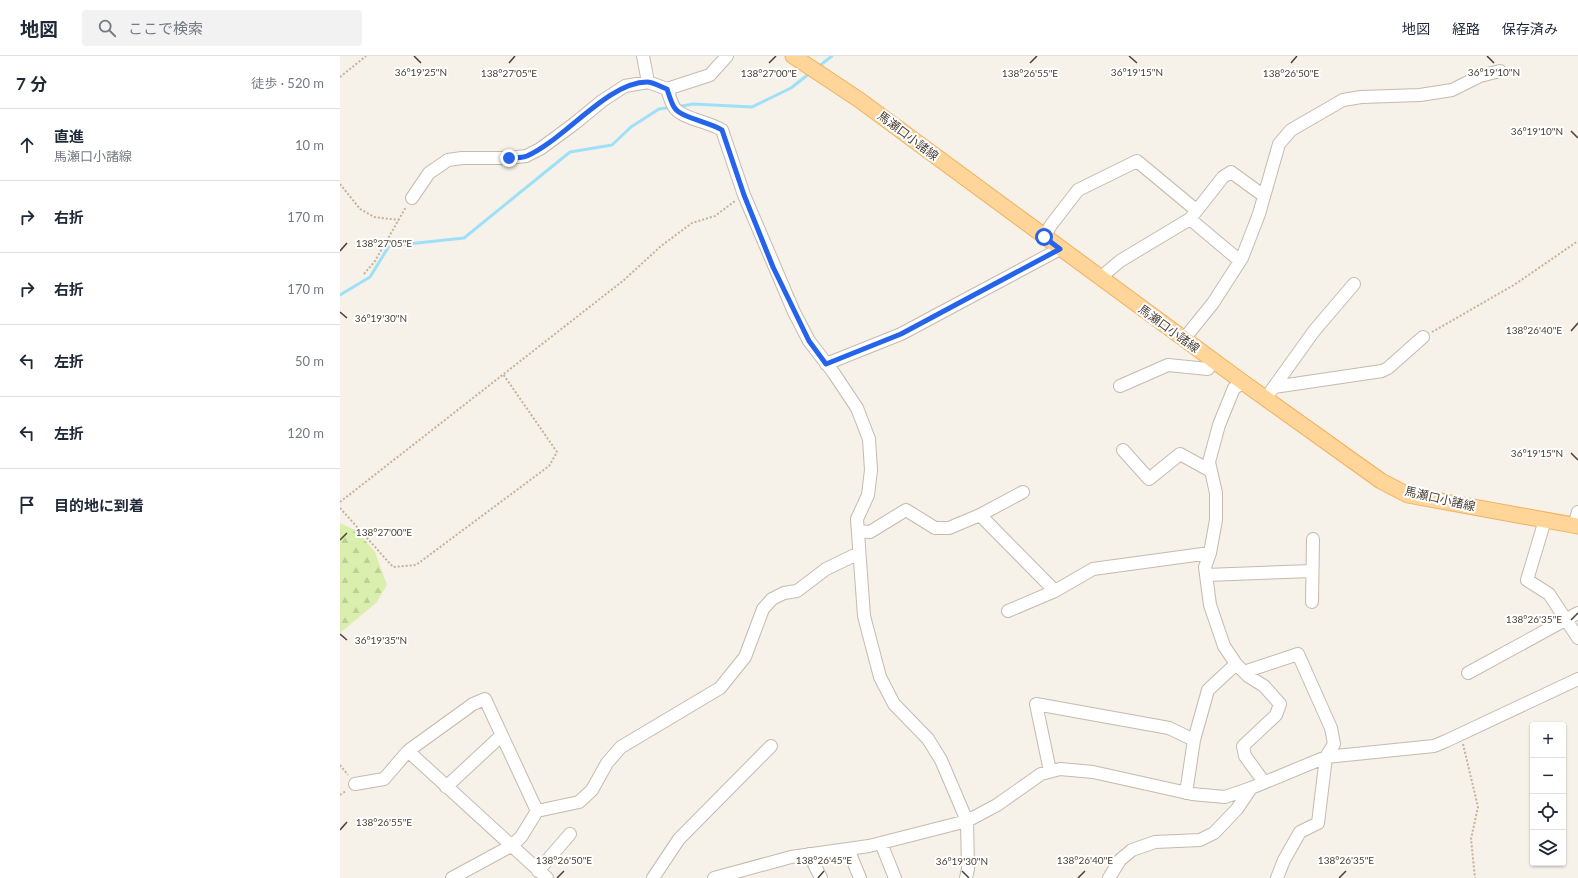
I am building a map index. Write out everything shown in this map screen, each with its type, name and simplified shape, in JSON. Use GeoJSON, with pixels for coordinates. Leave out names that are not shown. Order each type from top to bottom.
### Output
{"type":"FeatureCollection","features":[{"type":"Feature","properties":{"kind":"main road","name":"馬瀬口小諸線"},"geometry":{"type":"LineString","coordinates":[[793,56],[858,99],[1244,384],[1270,393],[1381,481],[1408,495],[1545,520],[1577,521]]}},
{"type":"Feature","properties":{"kind":"street"},"geometry":{"type":"LineString","coordinates":[[643,56],[648,82]]}},
{"type":"Feature","properties":{"kind":"street"},"geometry":{"type":"LineString","coordinates":[[412,198],[428,173],[448,160],[462,158],[509,158],[526,156],[540,149],[625,86],[648,82],[667,89],[710,75],[727,56]]}},
{"type":"Feature","properties":{"kind":"street"},"geometry":{"type":"LineString","coordinates":[[1184,339],[1213,303],[1240,261],[1264,196],[1279,144],[1291,130],[1343,100],[1361,97],[1420,95],[1452,90],[1480,76],[1500,71]]}},
{"type":"Feature","properties":{"kind":"street"},"geometry":{"type":"LineString","coordinates":[[667,89],[674,108],[679,113],[715,125],[722,130],[744,195],[794,312],[809,341],[857,408],[869,439],[871,470],[868,495],[858,519],[864,616],[880,677],[894,704],[928,739],[941,760],[967,821],[968,869],[966,878]]}},
{"type":"Feature","properties":{"kind":"street"},"geometry":{"type":"LineString","coordinates":[[1044,237],[1050,225],[1078,190],[1137,161],[1240,261]]}},
{"type":"Feature","properties":{"kind":"street"},"geometry":{"type":"LineString","coordinates":[[1100,278],[1120,261],[1193,215],[1223,177],[1231,172],[1264,196]]}},
{"type":"Feature","properties":{"kind":"street"},"geometry":{"type":"LineString","coordinates":[[826,364],[901,334],[1060,249]]}},
{"type":"Feature","properties":{"kind":"street"},"geometry":{"type":"LineString","coordinates":[[1270,393],[1314,331],[1354,284]]}},
{"type":"Feature","properties":{"kind":"street"},"geometry":{"type":"LineString","coordinates":[[1270,393],[1382,371],[1388,368],[1422,337]]}},
{"type":"Feature","properties":{"kind":"street"},"geometry":{"type":"LineString","coordinates":[[1120,386],[1168,365],[1208,369],[1214,361]]}},
{"type":"Feature","properties":{"kind":"street"},"geometry":{"type":"LineString","coordinates":[[1244,384],[1234,388],[1219,425],[1208,462],[1216,493],[1216,520],[1210,553],[1205,567],[1210,605],[1224,646],[1240,668],[1264,686],[1280,704],[1276,715],[1243,746],[1245,756],[1264,782]]}},
{"type":"Feature","properties":{"kind":"street"},"geometry":{"type":"LineString","coordinates":[[1123,450],[1149,479],[1180,454],[1211,472]]}},
{"type":"Feature","properties":{"kind":"street"},"geometry":{"type":"LineString","coordinates":[[858,531],[870,532],[906,510],[935,528],[949,528],[980,516],[1023,492]]}},
{"type":"Feature","properties":{"kind":"street"},"geometry":{"type":"LineString","coordinates":[[980,516],[1055,591]]}},
{"type":"Feature","properties":{"kind":"street"},"geometry":{"type":"LineString","coordinates":[[1545,520],[1527,580],[1549,594],[1567,619],[1578,638]]}},
{"type":"Feature","properties":{"kind":"street"},"geometry":{"type":"LineString","coordinates":[[1312,602],[1313,539]]}},
{"type":"Feature","properties":{"kind":"street"},"geometry":{"type":"LineString","coordinates":[[452,878],[466,874],[511,846],[521,837],[537,811],[579,802],[592,790],[607,763],[621,747],[720,688],[745,657],[763,609],[772,599],[784,593],[797,591],[826,569],[859,553]]}},
{"type":"Feature","properties":{"kind":"street"},"geometry":{"type":"LineString","coordinates":[[1008,611],[1055,591],[1093,569],[1210,553]]}},
{"type":"Feature","properties":{"kind":"street"},"geometry":{"type":"LineString","coordinates":[[1206,575],[1312,571]]}},
{"type":"Feature","properties":{"kind":"street"},"geometry":{"type":"LineString","coordinates":[[1468,673],[1578,613]]}},
{"type":"Feature","properties":{"kind":"street"},"geometry":{"type":"LineString","coordinates":[[1186,793],[1194,740],[1208,690],[1240,668],[1298,654],[1331,728],[1334,744],[1326,757],[1318,822],[1300,832],[1284,860],[1277,878]]}},
{"type":"Feature","properties":{"kind":"street"},"geometry":{"type":"LineString","coordinates":[[714,878],[749,873],[809,854],[881,843],[967,821],[997,805],[1040,774],[1060,769],[1093,772],[1186,793],[1225,797],[1251,788],[1326,757],[1434,746],[1578,678]]}},
{"type":"Feature","properties":{"kind":"street"},"geometry":{"type":"LineString","coordinates":[[355,784],[384,778],[408,751],[473,704],[484,699],[537,811]]}},
{"type":"Feature","properties":{"kind":"street"},"geometry":{"type":"LineString","coordinates":[[1050,771],[1036,704],[1169,728],[1194,740]]}},
{"type":"Feature","properties":{"kind":"street"},"geometry":{"type":"LineString","coordinates":[[446,787],[502,735]]}},
{"type":"Feature","properties":{"kind":"street"},"geometry":{"type":"LineString","coordinates":[[653,878],[679,840],[771,746]]}},
{"type":"Feature","properties":{"kind":"street"},"geometry":{"type":"LineString","coordinates":[[408,751],[542,875],[570,834]]}},
{"type":"Feature","properties":{"kind":"street"},"geometry":{"type":"LineString","coordinates":[[1109,878],[1120,860],[1132,850],[1155,842],[1200,840],[1214,833],[1237,809],[1251,788]]}},
{"type":"Feature","properties":{"kind":"street"},"geometry":{"type":"LineString","coordinates":[[881,843],[895,878]]}},
{"type":"Feature","properties":{"kind":"street"},"geometry":{"type":"LineString","coordinates":[[848,849],[860,878]]}},
{"type":"Feature","properties":{"kind":"street"},"geometry":{"type":"LineString","coordinates":[[809,854],[821,878]]}},
{"type":"Feature","properties":{"kind":"path"},"geometry":{"type":"LineString","coordinates":[[340,77],[366,56]]}},
{"type":"Feature","properties":{"kind":"path"},"geometry":{"type":"LineString","coordinates":[[340,184],[360,209],[374,217],[399,220]]}},
{"type":"Feature","properties":{"kind":"path"},"geometry":{"type":"LineString","coordinates":[[340,502],[624,280],[667,242],[692,223],[715,216],[744,195]]}},
{"type":"Feature","properties":{"kind":"path"},"geometry":{"type":"LineString","coordinates":[[364,274],[375,261],[412,198]]}},
{"type":"Feature","properties":{"kind":"path"},"geometry":{"type":"LineString","coordinates":[[1422,337],[1514,285],[1578,241]]}},
{"type":"Feature","properties":{"kind":"path"},"geometry":{"type":"LineString","coordinates":[[340,508],[393,567],[416,565],[549,466],[557,452],[503,374]]}},
{"type":"Feature","properties":{"kind":"path"},"geometry":{"type":"LineString","coordinates":[[1460,734],[1478,807],[1471,839],[1475,878]]}},
{"type":"Feature","properties":{"kind":"green space"},"geometry":{"type":"Polygon","coordinates":[[[340,523],[357,531],[375,552],[387,585],[376,603],[340,633],[340,523]]]}},
{"type":"Feature","properties":{"kind":"waterway"},"geometry":{"type":"LineString","coordinates":[[818,67],[832,56]]}},
{"type":"Feature","properties":{"kind":"waterway"},"geometry":{"type":"LineString","coordinates":[[677,107],[693,104],[752,107],[791,88],[810,73]]}},
{"type":"Feature","properties":{"kind":"waterway"},"geometry":{"type":"LineString","coordinates":[[340,295],[370,277],[389,246],[464,238],[570,152],[612,145],[631,127],[659,109],[672,107]]}},
{"type":"Feature","properties":{"kind":"route"},"geometry":{"type":"LineString","coordinates":[[509,158],[526,156],[540,149],[625,86],[648,82],[667,89],[674,108],[679,113],[715,125],[722,130],[726,138],[744,195],[773,267],[809,341],[826,364],[901,334],[1060,249],[1044,237]]}}]}
